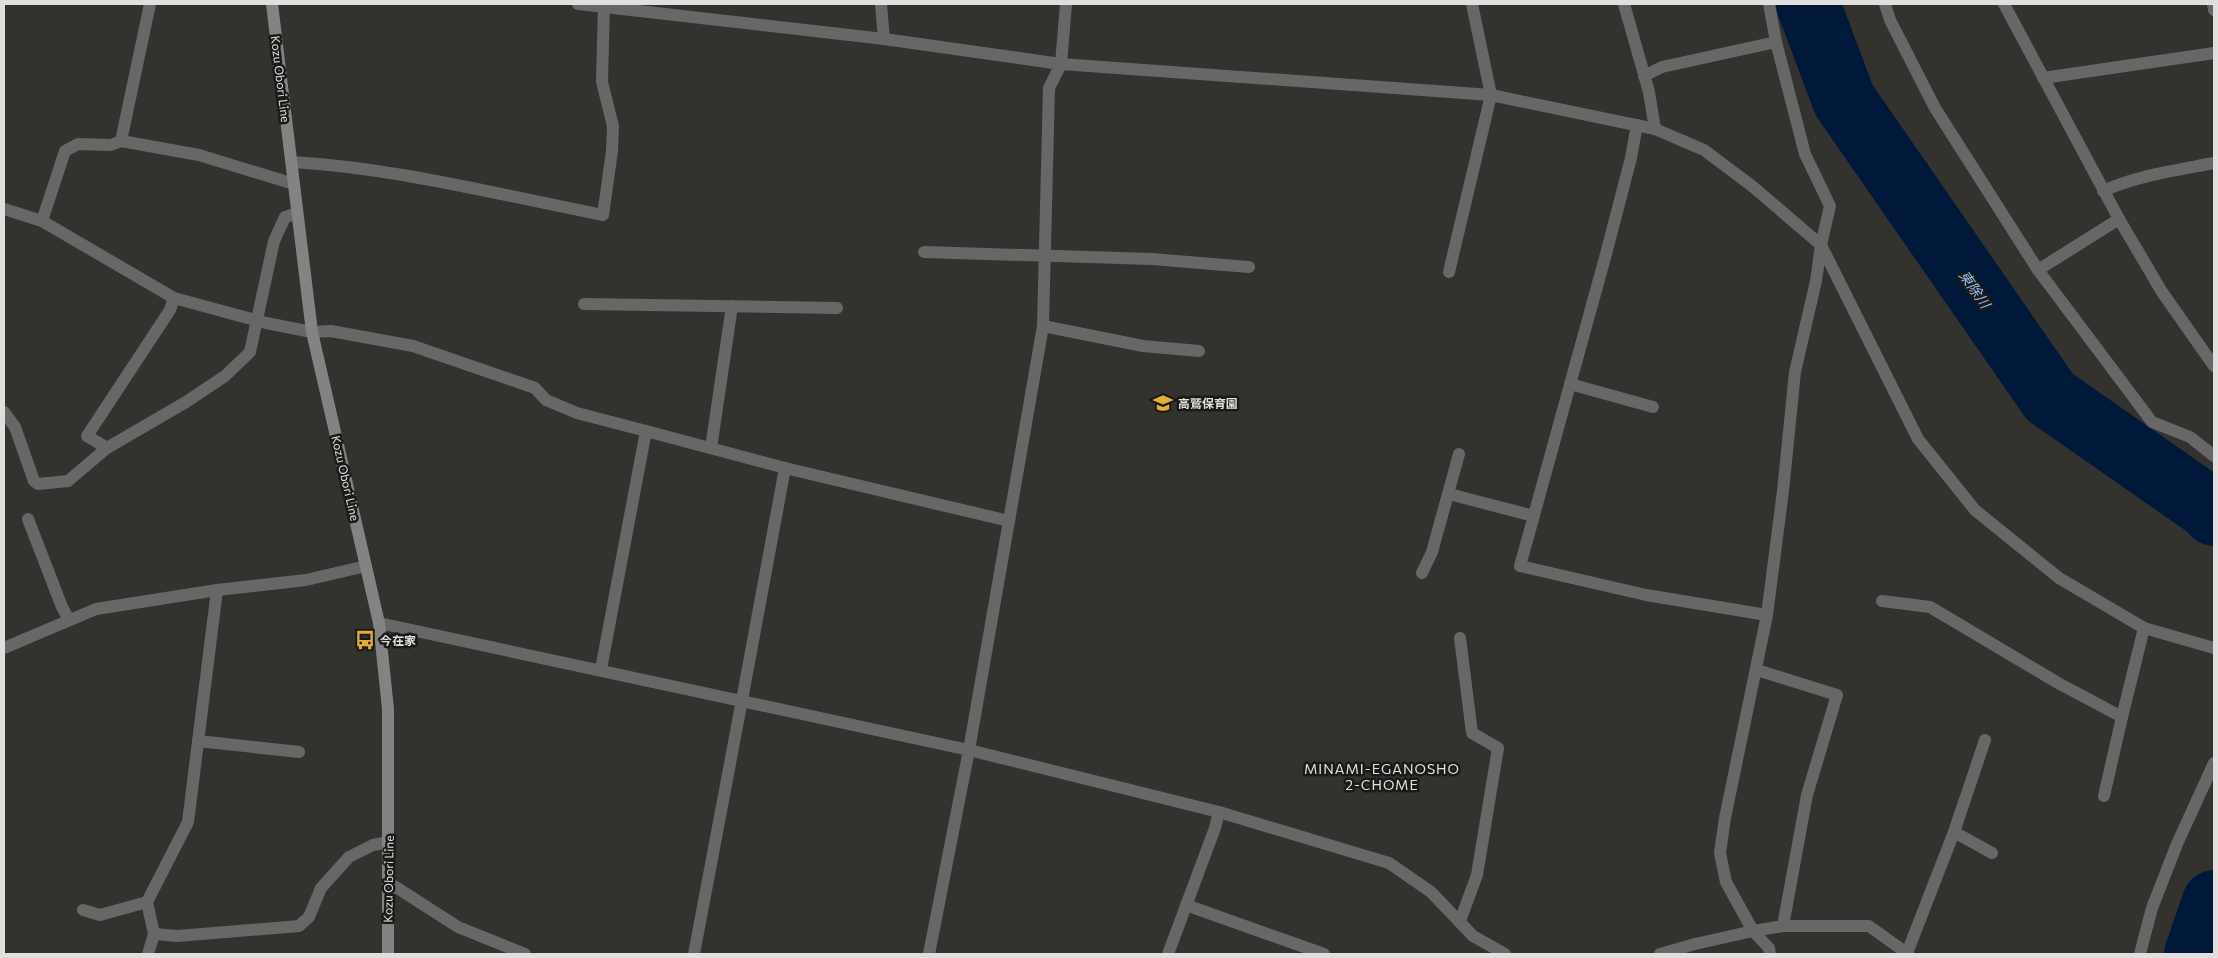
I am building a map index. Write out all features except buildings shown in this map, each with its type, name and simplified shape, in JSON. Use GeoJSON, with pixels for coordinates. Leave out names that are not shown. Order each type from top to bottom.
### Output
{"type":"FeatureCollection","features":[{"type":"Feature","properties":{"kind":"main road","name":"Kozu Obori Line"},"geometry":{"type":"LineString","coordinates":[[272,4],[312,332],[378,623],[388,709],[388,954]]}},
{"type":"Feature","properties":{"kind":"street"},"geometry":{"type":"LineString","coordinates":[[121,141],[150,4]]}},
{"type":"Feature","properties":{"kind":"street"},"geometry":{"type":"LineString","coordinates":[[578,4],[604,5],[884,39],[1061,64],[1491,95],[1654,129],[1704,150],[1752,186],[1821,244],[1918,439],[1975,510],[2059,578],[2144,628],[2214,648]]}},
{"type":"Feature","properties":{"kind":"street"},"geometry":{"type":"LineString","coordinates":[[880,4],[884,39]]}},
{"type":"Feature","properties":{"kind":"street"},"geometry":{"type":"LineString","coordinates":[[929,954],[969,750],[1043,326],[1049,88],[1061,64],[1066,4]]}},
{"type":"Feature","properties":{"kind":"street"},"geometry":{"type":"LineString","coordinates":[[1449,272],[1491,95],[1472,4]]}},
{"type":"Feature","properties":{"kind":"street"},"geometry":{"type":"LineString","coordinates":[[1624,4],[1649,92],[1654,129]]}},
{"type":"Feature","properties":{"kind":"street"},"geometry":{"type":"LineString","coordinates":[[1769,4],[1776,42],[1805,154],[1830,206],[1821,244],[1816,281],[1795,372],[1783,491],[1767,616],[1725,818],[1720,853],[1726,882],[1753,931],[1768,948],[1770,954]]}},
{"type":"Feature","properties":{"kind":"street"},"geometry":{"type":"LineString","coordinates":[[1885,4],[1890,20],[1935,108],[2038,270],[2152,422],[2190,437],[2214,456]]}},
{"type":"Feature","properties":{"kind":"street"},"geometry":{"type":"LineString","coordinates":[[2004,4],[2118,219],[2162,292],[2214,364]]}},
{"type":"Feature","properties":{"kind":"street"},"geometry":{"type":"LineString","coordinates":[[2213,4],[2214,10]]}},
{"type":"Feature","properties":{"kind":"street"},"geometry":{"type":"LineString","coordinates":[[292,162],[320,164],[409,177],[603,215],[612,150],[613,126],[602,82],[604,5]]}},
{"type":"Feature","properties":{"kind":"street"},"geometry":{"type":"LineString","coordinates":[[1644,76],[1662,67],[1776,42]]}},
{"type":"Feature","properties":{"kind":"street"},"geometry":{"type":"LineString","coordinates":[[2043,78],[2214,53]]}},
{"type":"Feature","properties":{"kind":"street"},"geometry":{"type":"LineString","coordinates":[[1637,125],[1631,158],[1606,254],[1520,566],[1646,594],[1767,616]]}},
{"type":"Feature","properties":{"kind":"street"},"geometry":{"type":"LineString","coordinates":[[42,220],[65,151],[78,144],[111,145],[121,141],[199,154],[294,184]]}},
{"type":"Feature","properties":{"kind":"street"},"geometry":{"type":"LineString","coordinates":[[2104,191],[2115,186],[2169,171],[2214,163]]}},
{"type":"Feature","properties":{"kind":"street"},"geometry":{"type":"LineString","coordinates":[[4,209],[42,220],[174,298],[256,320],[312,332],[331,331],[414,346],[535,388],[546,400],[577,413],[785,468],[1009,520]]}},
{"type":"Feature","properties":{"kind":"street"},"geometry":{"type":"LineString","coordinates":[[4,412],[15,427],[34,481],[38,484],[68,481],[108,448],[186,402],[225,376],[250,352],[274,241],[280,224],[285,217],[297,213]]}},
{"type":"Feature","properties":{"kind":"street"},"geometry":{"type":"LineString","coordinates":[[2038,270],[2118,219]]}},
{"type":"Feature","properties":{"kind":"street"},"geometry":{"type":"LineString","coordinates":[[924,252],[1152,259],[1249,267]]}},
{"type":"Feature","properties":{"kind":"street"},"geometry":{"type":"LineString","coordinates":[[108,448],[87,436],[170,310],[174,298]]}},
{"type":"Feature","properties":{"kind":"street"},"geometry":{"type":"LineString","coordinates":[[584,304],[837,308]]}},
{"type":"Feature","properties":{"kind":"street"},"geometry":{"type":"LineString","coordinates":[[711,448],[732,306]]}},
{"type":"Feature","properties":{"kind":"street"},"geometry":{"type":"LineString","coordinates":[[1043,326],[1143,346],[1199,351]]}},
{"type":"Feature","properties":{"kind":"street"},"geometry":{"type":"LineString","coordinates":[[1570,384],[1653,407]]}},
{"type":"Feature","properties":{"kind":"street"},"geometry":{"type":"LineString","coordinates":[[601,669],[646,431]]}},
{"type":"Feature","properties":{"kind":"street"},"geometry":{"type":"LineString","coordinates":[[1422,573],[1432,552],[1459,454]]}},
{"type":"Feature","properties":{"kind":"street"},"geometry":{"type":"LineString","coordinates":[[694,954],[785,468]]}},
{"type":"Feature","properties":{"kind":"street"},"geometry":{"type":"LineString","coordinates":[[1449,494],[1534,516]]}},
{"type":"Feature","properties":{"kind":"street"},"geometry":{"type":"LineString","coordinates":[[28,519],[62,607],[69,620]]}},
{"type":"Feature","properties":{"kind":"street"},"geometry":{"type":"LineString","coordinates":[[4,648],[96,609],[217,590],[306,580],[366,566]]}},
{"type":"Feature","properties":{"kind":"street"},"geometry":{"type":"LineString","coordinates":[[148,954],[154,934],[147,902],[188,822],[217,590]]}},
{"type":"Feature","properties":{"kind":"street"},"geometry":{"type":"LineString","coordinates":[[1882,601],[1930,607],[2058,683],[2122,717]]}},
{"type":"Feature","properties":{"kind":"street"},"geometry":{"type":"LineString","coordinates":[[378,623],[601,669],[969,750],[1219,812],[1389,863],[1431,892],[1473,936],[1505,954]]}},
{"type":"Feature","properties":{"kind":"street"},"geometry":{"type":"LineString","coordinates":[[2104,796],[2144,628]]}},
{"type":"Feature","properties":{"kind":"street"},"geometry":{"type":"LineString","coordinates":[[1460,638],[1472,733],[1498,748],[1477,875],[1460,922]]}},
{"type":"Feature","properties":{"kind":"street"},"geometry":{"type":"LineString","coordinates":[[1757,670],[1837,695],[1807,795],[1782,926]]}},
{"type":"Feature","properties":{"kind":"street"},"geometry":{"type":"LineString","coordinates":[[1660,954],[1695,944],[1782,926],[1869,926],[1907,954],[1954,832],[1985,740]]}},
{"type":"Feature","properties":{"kind":"street"},"geometry":{"type":"LineString","coordinates":[[198,741],[299,752]]}},
{"type":"Feature","properties":{"kind":"street"},"geometry":{"type":"LineString","coordinates":[[2140,954],[2152,908],[2177,844],[2214,763]]}},
{"type":"Feature","properties":{"kind":"street"},"geometry":{"type":"LineString","coordinates":[[1168,954],[1215,828],[1219,812]]}},
{"type":"Feature","properties":{"kind":"street"},"geometry":{"type":"LineString","coordinates":[[1954,832],[1992,853]]}},
{"type":"Feature","properties":{"kind":"street"},"geometry":{"type":"LineString","coordinates":[[154,934],[178,936],[299,926],[309,917],[321,888],[349,857],[373,845],[389,842]]}},
{"type":"Feature","properties":{"kind":"street"},"geometry":{"type":"LineString","coordinates":[[388,882],[458,927],[525,954]]}},
{"type":"Feature","properties":{"kind":"street"},"geometry":{"type":"LineString","coordinates":[[83,910],[100,915],[147,902]]}},
{"type":"Feature","properties":{"kind":"street"},"geometry":{"type":"LineString","coordinates":[[1186,905],[1324,954]]}},
{"type":"Feature","properties":{"kind":"waterway","name":"東除川"},"geometry":{"type":"LineString","coordinates":[[1808,4],[1844,100],[2050,397],[2212,510],[2214,514]]}},
{"type":"Feature","properties":{"kind":"waterway","name":"東除川"},"geometry":{"type":"LineString","coordinates":[[2196,954],[2214,902]]}},
{"type":"Feature","properties":{"kind":"place","name":"高鷲保育園"},"geometry":{"type":"Point","coordinates":[1163,403]}},
{"type":"Feature","properties":{"kind":"place","name":"今在家"},"geometry":{"type":"Point","coordinates":[365,640]}},
{"type":"Feature","properties":{"kind":"district","name":"MINAMI-EGANOSHO 2-CHOME"},"geometry":{"type":"Point","coordinates":[1382,776]}}]}
